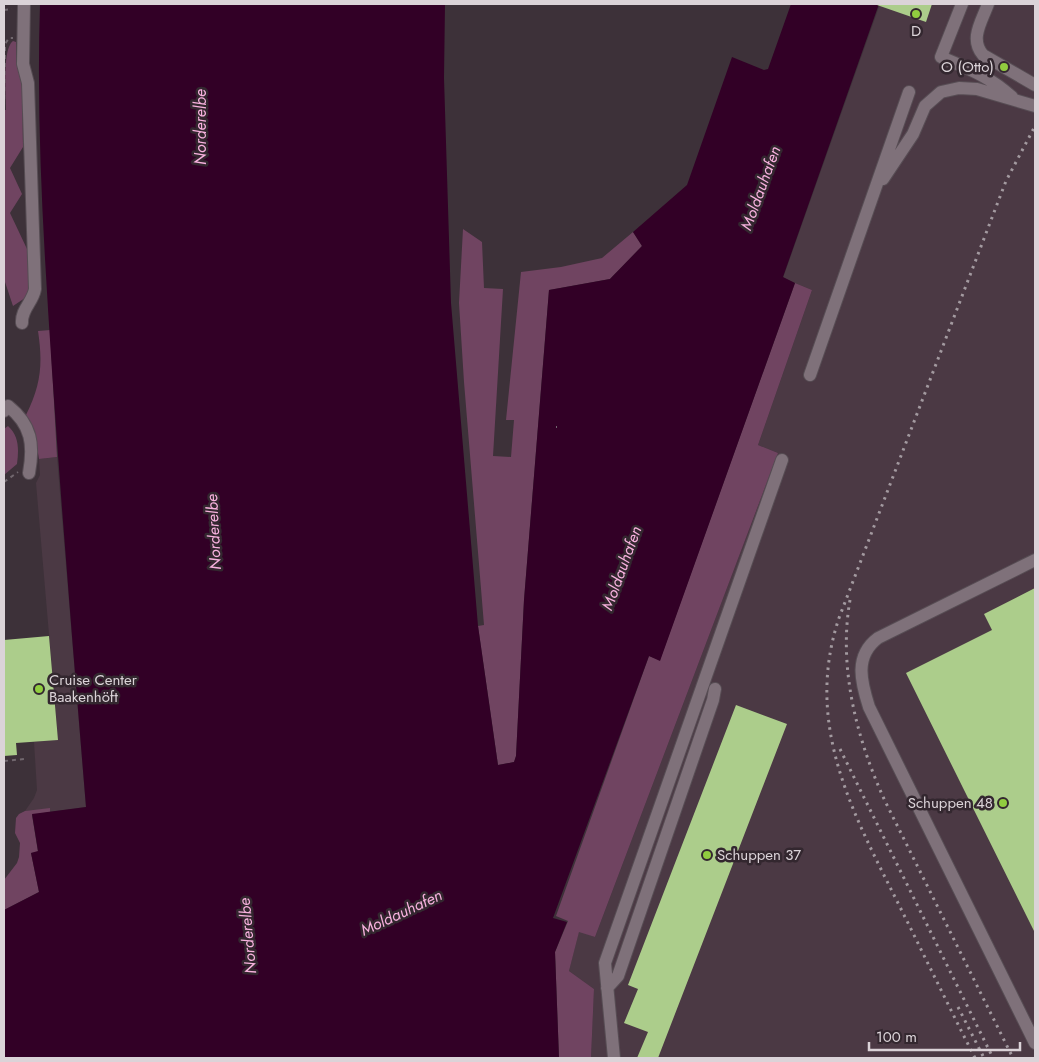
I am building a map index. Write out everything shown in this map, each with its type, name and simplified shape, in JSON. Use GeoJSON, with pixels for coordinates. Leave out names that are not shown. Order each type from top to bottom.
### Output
{"type":"FeatureCollection","features":[{"type":"Feature","properties":{"kind":"lane"},"geometry":{"type":"LineString","coordinates":[[22,322],[23,311],[33,297],[35,289],[28,83],[23,64],[24,4]]}},
{"type":"Feature","properties":{"kind":"lane"},"geometry":{"type":"LineString","coordinates":[[962,4],[941,57],[984,75],[1016,100]]}},
{"type":"Feature","properties":{"kind":"lane"},"geometry":{"type":"LineString","coordinates":[[988,4],[975,42],[978,48],[983,55],[1035,85]]}},
{"type":"Feature","properties":{"kind":"lane"},"geometry":{"type":"LineString","coordinates":[[872,195],[913,134],[925,106],[940,92],[960,88],[977,89],[1035,106]]}},
{"type":"Feature","properties":{"kind":"lane"},"geometry":{"type":"LineString","coordinates":[[810,375],[909,92]]}},
{"type":"Feature","properties":{"kind":"lane"},"geometry":{"type":"LineString","coordinates":[[6,408],[19,415],[26,427],[32,455],[26,470]]}},
{"type":"Feature","properties":{"kind":"lane"},"geometry":{"type":"LineString","coordinates":[[614,1058],[605,963],[782,460]]}},
{"type":"Feature","properties":{"kind":"lane"},"geometry":{"type":"LineString","coordinates":[[1035,560],[878,638],[871,643],[864,653],[862,671],[864,692],[869,707],[1035,1043]]}},
{"type":"Feature","properties":{"kind":"lane"},"geometry":{"type":"LineString","coordinates":[[607,988],[618,976],[713,700],[714,689]]}},
{"type":"Feature","properties":{"kind":"path"},"geometry":{"type":"LineString","coordinates":[[4,107],[5,44],[9,38],[23,38]]}},
{"type":"Feature","properties":{"kind":"path"},"geometry":{"type":"LineString","coordinates":[[4,482],[26,470]]}},
{"type":"Feature","properties":{"kind":"path"},"geometry":{"type":"LineString","coordinates":[[4,761],[25,760]]}},
{"type":"Feature","properties":{"kind":"shaded area"},"geometry":{"type":"Polygon","coordinates":[[[880,4],[1035,4],[1035,1058],[591,1058],[594,989],[569,971],[579,931],[595,937],[778,453],[758,445],[812,290],[783,278],[880,4]]]}},
{"type":"Feature","properties":{"kind":"shaded area"},"geometry":{"type":"Polygon","coordinates":[[[13,41],[16,42],[16,62],[22,85],[23,147],[10,168],[22,194],[10,213],[27,249],[29,282],[32,282],[28,296],[13,306],[4,279],[4,110],[6,110],[7,53],[13,41]]]}},
{"type":"Feature","properties":{"kind":"shaded area"},"geometry":{"type":"Polygon","coordinates":[[[463,229],[482,242],[484,288],[503,289],[493,456],[511,457],[514,420],[506,420],[521,272],[561,267],[602,258],[633,232],[642,246],[610,279],[549,290],[524,600],[516,756],[514,762],[498,765],[478,626],[484,625],[459,303],[463,229]]]}},
{"type":"Feature","properties":{"kind":"shaded area"},"geometry":{"type":"Polygon","coordinates":[[[795,283],[812,290],[758,445],[778,453],[595,937],[579,932],[569,971],[594,989],[591,1058],[559,1058],[555,952],[568,921],[556,916],[649,656],[660,660],[795,283]]]}},
{"type":"Feature","properties":{"kind":"shaded area"},"geometry":{"type":"Polygon","coordinates":[[[50,330],[57,457],[39,459],[35,435],[26,415],[35,394],[40,374],[38,331],[50,330]]]}},
{"type":"Feature","properties":{"kind":"shaded area"},"geometry":{"type":"Polygon","coordinates":[[[8,426],[16,438],[18,458],[17,464],[4,475],[4,429],[8,426]]]}},
{"type":"Feature","properties":{"kind":"shaded area"},"geometry":{"type":"Polygon","coordinates":[[[57,457],[86,807],[50,812],[50,809],[25,811],[37,790],[34,742],[58,739],[36,483],[40,475],[39,459],[57,457]]]}},
{"type":"Feature","properties":{"kind":"shaded area"},"geometry":{"type":"Polygon","coordinates":[[[50,808],[50,812],[32,815],[38,852],[31,853],[39,892],[4,910],[4,880],[17,863],[19,857],[20,843],[15,833],[16,818],[25,811],[50,808]]]}},
{"type":"Feature","properties":{"kind":"water"},"geometry":{"type":"Polygon","coordinates":[[[40,4],[445,4],[444,78],[451,303],[478,626],[498,765],[514,762],[516,756],[524,600],[549,290],[610,279],[642,246],[633,232],[687,185],[732,57],[764,70],[768,69],[791,4],[879,4],[783,277],[795,283],[660,661],[649,656],[553,918],[567,922],[555,952],[559,1058],[4,1058],[4,910],[39,892],[31,853],[38,851],[32,814],[86,807],[46,279],[40,142],[40,4]]]}},
{"type":"Feature","properties":{"kind":"building","name":"D"},"geometry":{"type":"Polygon","coordinates":[[[877,4],[932,4],[926,22],[877,4]]]}},
{"type":"Feature","properties":{"kind":"building","name":"Schuppen 48"},"geometry":{"type":"Polygon","coordinates":[[[1035,588],[1035,933],[906,673],[992,630],[984,614],[1035,588]]]}},
{"type":"Feature","properties":{"kind":"building"},"geometry":{"type":"Polygon","coordinates":[[[49,636],[58,740],[16,743],[17,755],[4,756],[4,640],[49,636]]]}},
{"type":"Feature","properties":{"kind":"building","name":"Schuppen 37"},"geometry":{"type":"Polygon","coordinates":[[[736,705],[787,724],[658,1058],[637,1058],[648,1032],[624,1023],[638,989],[628,985],[736,705]]]}},
{"type":"Feature","properties":{"kind":"railway"},"geometry":{"type":"LineString","coordinates":[[975,1058],[883,874],[851,804],[839,769],[830,733],[827,696],[829,658],[839,618],[1006,181],[1035,126]]}},
{"type":"Feature","properties":{"kind":"railway"},"geometry":{"type":"LineString","coordinates":[[850,600],[846,652],[848,677],[858,729],[866,753],[885,801],[1013,1058]]}},
{"type":"Feature","properties":{"kind":"railway"},"geometry":{"type":"LineString","coordinates":[[840,749],[993,1058]]}},
{"type":"Feature","properties":{"kind":"railway"},"geometry":{"type":"LineString","coordinates":[[958,1007],[984,1058]]}},
{"type":"Feature","properties":{"kind":"place","name":"D"},"geometry":{"type":"Point","coordinates":[916,14]}},
{"type":"Feature","properties":{"kind":"place","name":"O (Otto)"},"geometry":{"type":"Point","coordinates":[1004,67]}},
{"type":"Feature","properties":{"kind":"place","name":"Cruise Center Baakenhöft"},"geometry":{"type":"Point","coordinates":[39,689]}},
{"type":"Feature","properties":{"kind":"place","name":"Schuppen 48"},"geometry":{"type":"Point","coordinates":[1003,803]}},
{"type":"Feature","properties":{"kind":"place","name":"Schuppen 37"},"geometry":{"type":"Point","coordinates":[707,855]}},
{"type":"Feature","properties":{"kind":"water label","name":"Norderelbe"},"geometry":{"type":"Point","coordinates":[200,127]}},
{"type":"Feature","properties":{"kind":"water label","name":"Moldauhafen"},"geometry":{"type":"Point","coordinates":[760,188]}},
{"type":"Feature","properties":{"kind":"water label","name":"Norderelbe"},"geometry":{"type":"Point","coordinates":[213,532]}},
{"type":"Feature","properties":{"kind":"water label","name":"Moldauhafen"},"geometry":{"type":"Point","coordinates":[621,568]}},
{"type":"Feature","properties":{"kind":"water label","name":"Moldauhafen"},"geometry":{"type":"Point","coordinates":[401,912]}},
{"type":"Feature","properties":{"kind":"water label","name":"Norderelbe"},"geometry":{"type":"Point","coordinates":[247,936]}}]}
